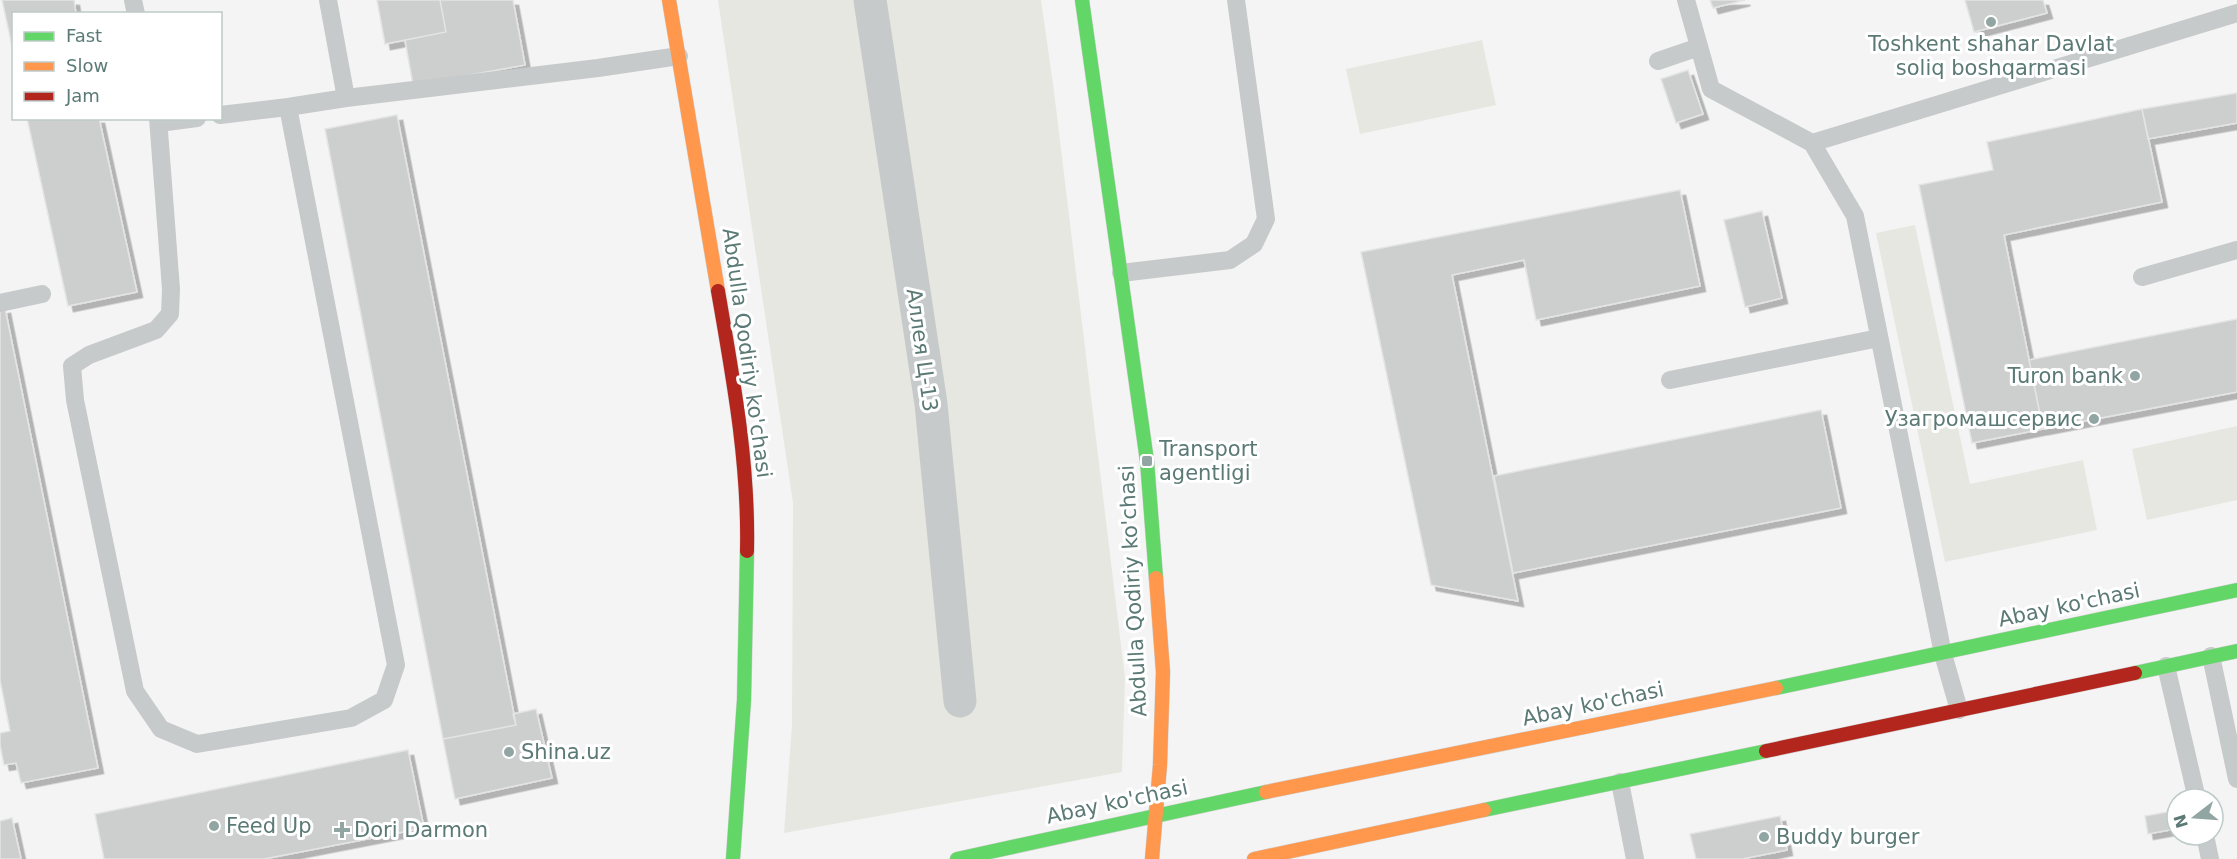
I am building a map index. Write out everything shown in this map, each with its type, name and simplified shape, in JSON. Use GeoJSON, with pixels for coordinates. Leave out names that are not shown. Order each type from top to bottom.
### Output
{"type":"FeatureCollection","features":[{"type":"Feature","properties":{"kind":"main road","name":"Abdulla Qodiriy ko'chasi"},"geometry":{"type":"LineString","coordinates":[[669,0],[741,425],[748,505],[744,700],[733,859]]}},
{"type":"Feature","properties":{"kind":"main road","name":"Abdulla Qodiriy ko'chasi"},"geometry":{"type":"LineString","coordinates":[[1082,0],[1147,461],[1163,672],[1160,765],[1152,859]]}},
{"type":"Feature","properties":{"kind":"main road","name":"Abay ko'chasi"},"geometry":{"type":"LineString","coordinates":[[957,859],[1156,815],[1943,654],[2237,590]]}},
{"type":"Feature","properties":{"kind":"main road"},"geometry":{"type":"LineString","coordinates":[[1254,859],[2237,651]]}},
{"type":"Feature","properties":{"kind":"street","name":"Аллея Ц-13"},"geometry":{"type":"LineString","coordinates":[[870,0],[931,404],[960,701]]}},
{"type":"Feature","properties":{"kind":"lane"},"geometry":{"type":"LineString","coordinates":[[327,0],[346,98]]}},
{"type":"Feature","properties":{"kind":"lane"},"geometry":{"type":"LineString","coordinates":[[1121,273],[1230,260],[1254,244],[1266,219],[1236,0]]}},
{"type":"Feature","properties":{"kind":"lane"},"geometry":{"type":"LineString","coordinates":[[1686,0],[1711,88],[1812,142],[1855,216],[1943,654],[1959,710]]}},
{"type":"Feature","properties":{"kind":"lane"},"geometry":{"type":"LineString","coordinates":[[1812,142],[2237,13]]}},
{"type":"Feature","properties":{"kind":"lane"},"geometry":{"type":"LineString","coordinates":[[1658,61],[1699,47]]}},
{"type":"Feature","properties":{"kind":"lane"},"geometry":{"type":"LineString","coordinates":[[222,116],[679,56]]}},
{"type":"Feature","properties":{"kind":"lane"},"geometry":{"type":"LineString","coordinates":[[158,121],[171,289],[170,314],[156,330],[89,355],[72,366],[75,400],[135,691],[161,729],[197,744],[351,718],[384,700],[396,664],[288,107]]}},
{"type":"Feature","properties":{"kind":"lane"},"geometry":{"type":"LineString","coordinates":[[2142,278],[2237,250]]}},
{"type":"Feature","properties":{"kind":"lane"},"geometry":{"type":"LineString","coordinates":[[0,303],[42,294]]}},
{"type":"Feature","properties":{"kind":"lane"},"geometry":{"type":"LineString","coordinates":[[1670,380],[1879,338]]}},
{"type":"Feature","properties":{"kind":"lane"},"geometry":{"type":"LineString","coordinates":[[2211,656],[2237,779]]}},
{"type":"Feature","properties":{"kind":"lane"},"geometry":{"type":"LineString","coordinates":[[2166,666],[2194,787]]}},
{"type":"Feature","properties":{"kind":"lane"},"geometry":{"type":"LineString","coordinates":[[1620,782],[1635,859]]}},
{"type":"Feature","properties":{"kind":"shaded area"},"geometry":{"type":"Polygon","coordinates":[[[718,0],[1041,0],[1125,678],[1122,772],[784,833],[792,725],[793,503],[718,0]]]}},
{"type":"Feature","properties":{"kind":"shaded area"},"geometry":{"type":"Polygon","coordinates":[[[1482,40],[1496,105],[1360,134],[1346,69],[1482,40]]]}},
{"type":"Feature","properties":{"kind":"shaded area"},"geometry":{"type":"Polygon","coordinates":[[[1915,225],[1970,484],[2083,460],[2097,530],[1945,562],[1876,233],[1915,225]]]}},
{"type":"Feature","properties":{"kind":"shaded area"},"geometry":{"type":"Polygon","coordinates":[[[2237,426],[2237,500],[2147,520],[2132,449],[2237,426]]]}},
{"type":"Feature","properties":{"kind":"building"},"geometry":{"type":"Polygon","coordinates":[[[2,0],[74,0],[76,12],[12,12],[12,46],[2,0]]]}},
{"type":"Feature","properties":{"kind":"building"},"geometry":{"type":"Polygon","coordinates":[[[377,0],[440,0],[446,32],[385,44],[377,0]]]}},
{"type":"Feature","properties":{"kind":"building"},"geometry":{"type":"Polygon","coordinates":[[[440,0],[513,0],[525,65],[413,85],[405,40],[446,32],[440,0]]]}},
{"type":"Feature","properties":{"kind":"building"},"geometry":{"type":"Polygon","coordinates":[[[1710,0],[1745,0],[1713,8],[1710,0]]]}},
{"type":"Feature","properties":{"kind":"building","name":"Toshkent shahar Davlat soliq boshqarmasi"},"geometry":{"type":"Polygon","coordinates":[[[1965,0],[2043,0],[2047,13],[1974,32],[1965,0]]]}},
{"type":"Feature","properties":{"kind":"building"},"geometry":{"type":"Polygon","coordinates":[[[1688,70],[1703,114],[1676,123],[1661,79],[1688,70]]]}},
{"type":"Feature","properties":{"kind":"building"},"geometry":{"type":"Polygon","coordinates":[[[2237,93],[2237,123],[2148,139],[2142,109],[2237,93]]]}},
{"type":"Feature","properties":{"kind":"building"},"geometry":{"type":"Polygon","coordinates":[[[2142,109],[2162,202],[2004,235],[2043,429],[1972,443],[1919,185],[1993,170],[1987,142],[2142,109]]]}},
{"type":"Feature","properties":{"kind":"building"},"geometry":{"type":"Polygon","coordinates":[[[397,115],[516,725],[443,739],[325,129],[397,115]]]}},
{"type":"Feature","properties":{"kind":"building"},"geometry":{"type":"Polygon","coordinates":[[[27,120],[99,120],[137,292],[68,306],[27,120]]]}},
{"type":"Feature","properties":{"kind":"building"},"geometry":{"type":"Polygon","coordinates":[[[1680,190],[1700,286],[1536,320],[1524,260],[1452,275],[1518,601],[1431,585],[1361,252],[1680,190]]]}},
{"type":"Feature","properties":{"kind":"building"},"geometry":{"type":"Polygon","coordinates":[[[1762,211],[1782,298],[1745,307],[1724,220],[1762,211]]]}},
{"type":"Feature","properties":{"kind":"building"},"geometry":{"type":"Polygon","coordinates":[[[5,308],[98,768],[21,783],[16,763],[4,765],[0,745],[0,733],[10,731],[0,680],[0,309],[5,308]]]}},
{"type":"Feature","properties":{"kind":"building","name":"Turon bank"},"geometry":{"type":"Polygon","coordinates":[[[2237,319],[2237,392],[2043,429],[2029,360],[2237,319]]]}},
{"type":"Feature","properties":{"kind":"building"},"geometry":{"type":"Polygon","coordinates":[[[1821,410],[1841,508],[1513,573],[1494,476],[1821,410]]]}},
{"type":"Feature","properties":{"kind":"building"},"geometry":{"type":"Polygon","coordinates":[[[536,709],[552,778],[455,799],[443,739],[516,725],[513,714],[536,709]]]}},
{"type":"Feature","properties":{"kind":"building"},"geometry":{"type":"Polygon","coordinates":[[[408,750],[424,828],[264,859],[104,859],[95,814],[408,750]]]}},
{"type":"Feature","properties":{"kind":"building"},"geometry":{"type":"Polygon","coordinates":[[[2165,812],[2165,831],[2148,834],[2145,816],[2165,812]]]}},
{"type":"Feature","properties":{"kind":"building"},"geometry":{"type":"Polygon","coordinates":[[[1780,816],[1787,850],[1742,859],[1696,859],[1690,834],[1780,816]]]}},
{"type":"Feature","properties":{"kind":"building"},"geometry":{"type":"Polygon","coordinates":[[[12,818],[21,859],[0,859],[0,821],[12,818]]]}},
{"type":"Feature","properties":{"kind":"traffic: fast"},"geometry":{"type":"LineString","coordinates":[[1082,0],[1147,461],[1156,578]]}},
{"type":"Feature","properties":{"kind":"traffic: fast"},"geometry":{"type":"LineString","coordinates":[[733,859],[744,700],[747,551]]}},
{"type":"Feature","properties":{"kind":"traffic: fast"},"geometry":{"type":"LineString","coordinates":[[1776,688],[2237,590]]}},
{"type":"Feature","properties":{"kind":"traffic: fast"},"geometry":{"type":"LineString","coordinates":[[2135,673],[2237,651]]}},
{"type":"Feature","properties":{"kind":"traffic: fast"},"geometry":{"type":"LineString","coordinates":[[1484,810],[1766,751]]}},
{"type":"Feature","properties":{"kind":"traffic: fast"},"geometry":{"type":"LineString","coordinates":[[957,859],[1266,792]]}},
{"type":"Feature","properties":{"kind":"traffic: slow"},"geometry":{"type":"LineString","coordinates":[[669,0],[718,291]]}},
{"type":"Feature","properties":{"kind":"traffic: slow"},"geometry":{"type":"LineString","coordinates":[[1152,859],[1160,765],[1163,672],[1156,578]]}},
{"type":"Feature","properties":{"kind":"traffic: slow"},"geometry":{"type":"LineString","coordinates":[[1266,792],[1776,688]]}},
{"type":"Feature","properties":{"kind":"traffic: slow"},"geometry":{"type":"LineString","coordinates":[[1254,859],[1484,810]]}},
{"type":"Feature","properties":{"kind":"traffic: jam"},"geometry":{"type":"LineString","coordinates":[[718,291],[743,453],[747,551]]}},
{"type":"Feature","properties":{"kind":"traffic: jam"},"geometry":{"type":"LineString","coordinates":[[1766,751],[2135,673]]}},
{"type":"Feature","properties":{"kind":"place","name":"Toshkent shahar Davlat soliq boshqarmasi"},"geometry":{"type":"Point","coordinates":[1991,22]}},
{"type":"Feature","properties":{"kind":"place","name":"Turon bank"},"geometry":{"type":"Point","coordinates":[2135,376]}},
{"type":"Feature","properties":{"kind":"place","name":"Узагромашсервис"},"geometry":{"type":"Point","coordinates":[2094,419]}},
{"type":"Feature","properties":{"kind":"place","name":"Transport agentligi"},"geometry":{"type":"Point","coordinates":[1147,461]}},
{"type":"Feature","properties":{"kind":"place","name":"Shina.uz"},"geometry":{"type":"Point","coordinates":[509,752]}},
{"type":"Feature","properties":{"kind":"place","name":"Feed Up"},"geometry":{"type":"Point","coordinates":[214,826]}},
{"type":"Feature","properties":{"kind":"place","name":"Dori Darmon"},"geometry":{"type":"Point","coordinates":[342,830]}},
{"type":"Feature","properties":{"kind":"place","name":"Buddy burger"},"geometry":{"type":"Point","coordinates":[1764,837]}}]}
